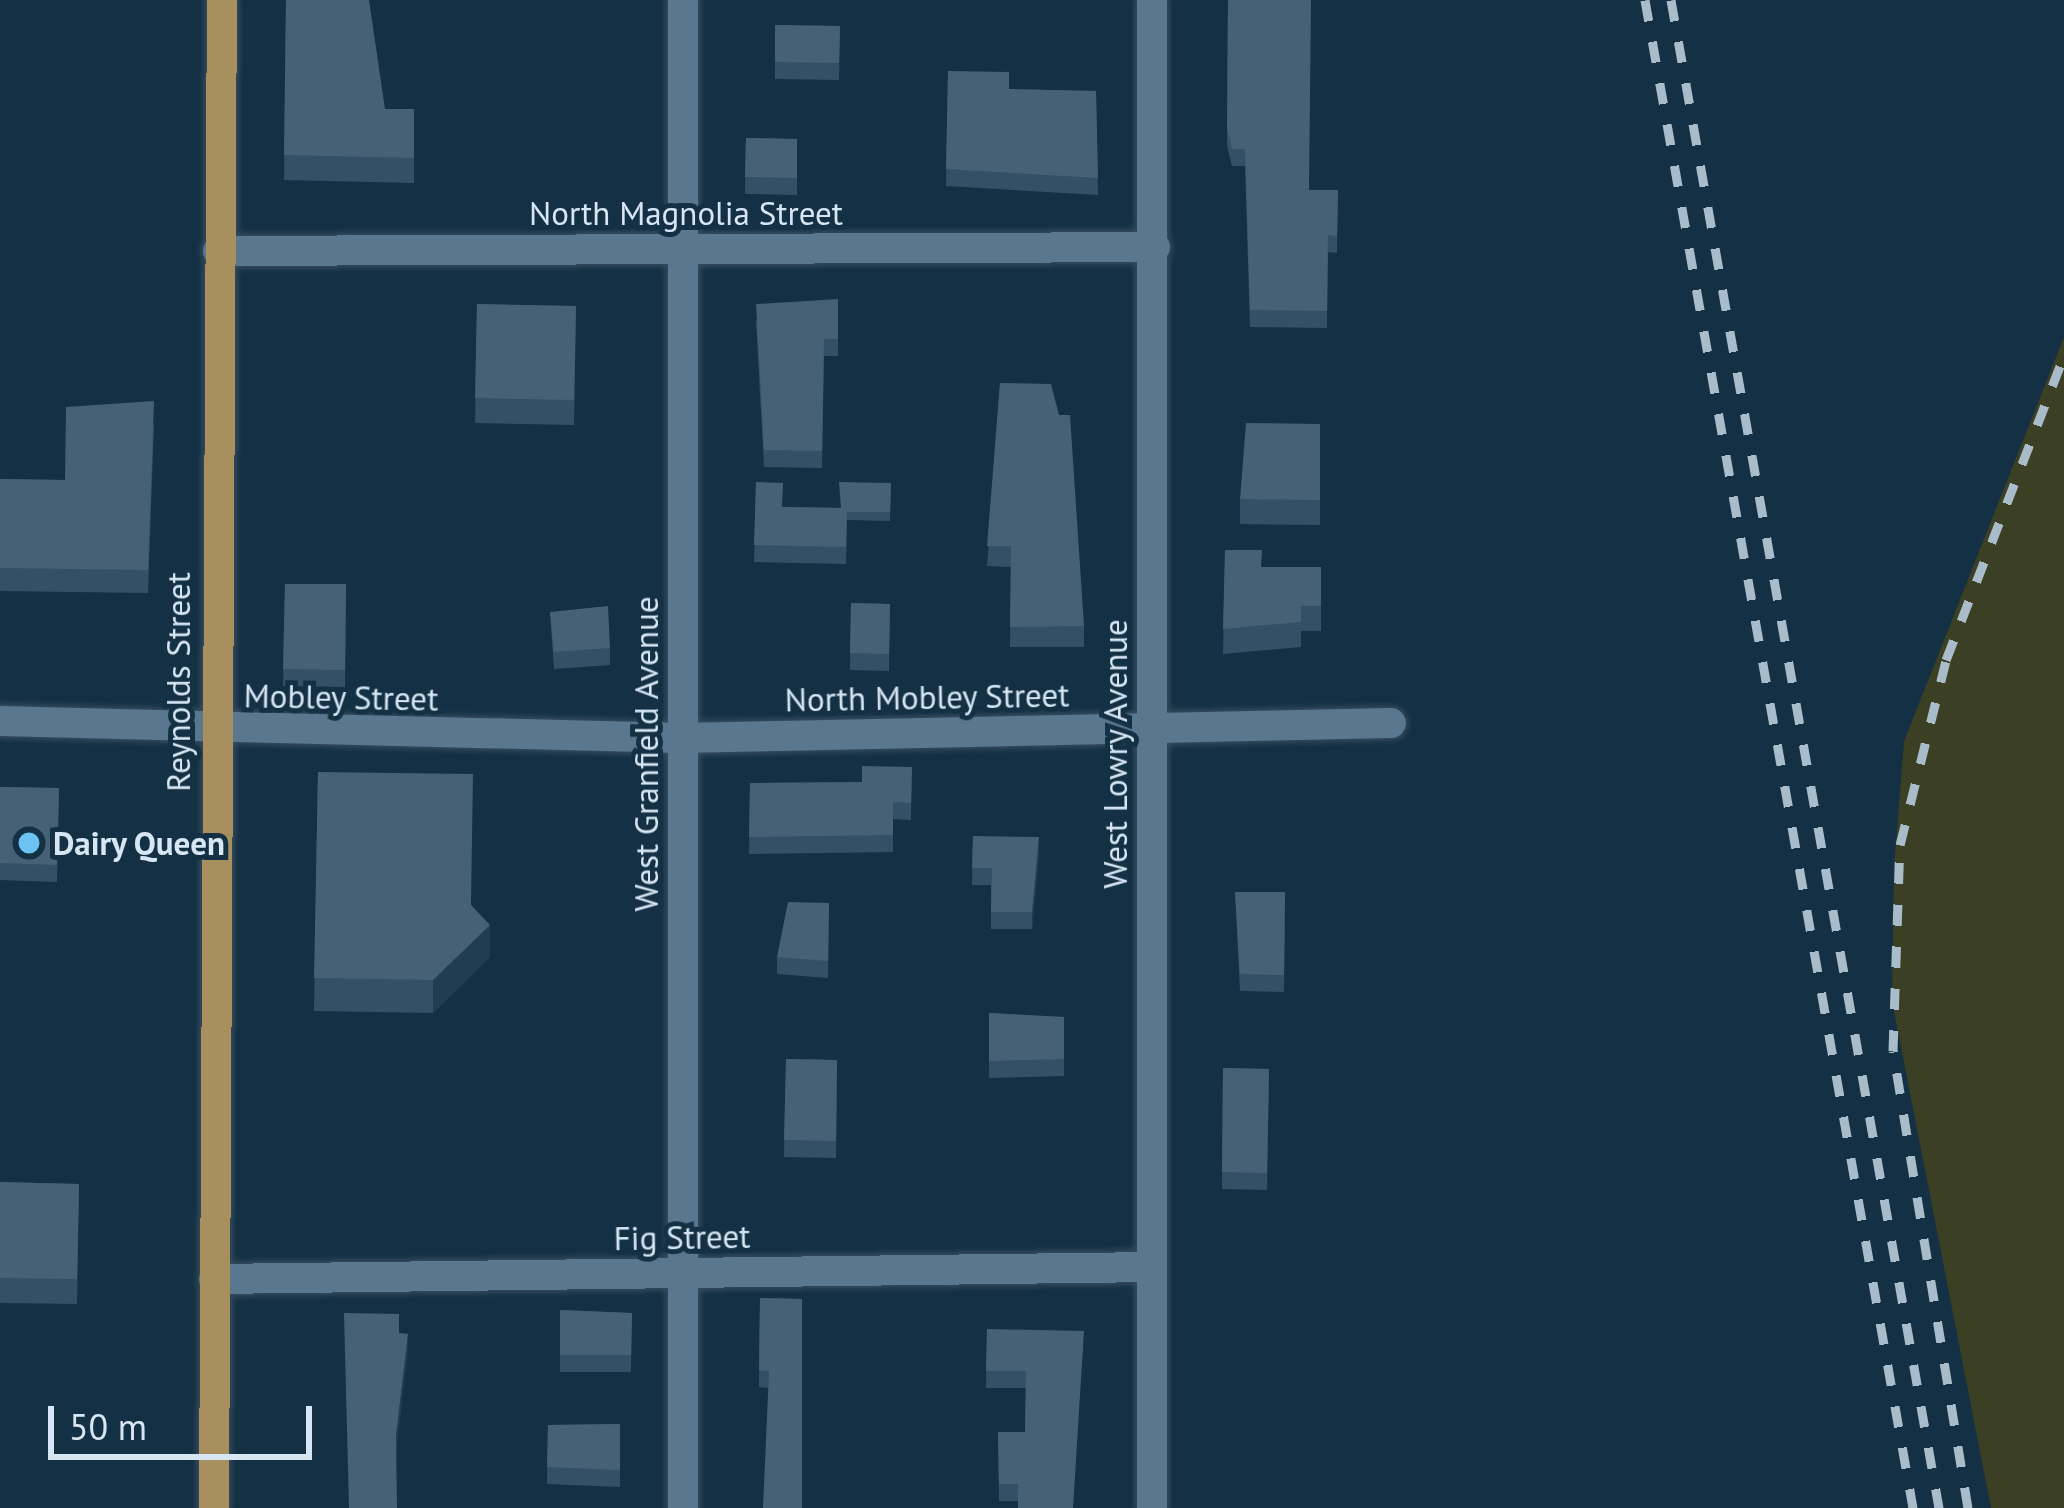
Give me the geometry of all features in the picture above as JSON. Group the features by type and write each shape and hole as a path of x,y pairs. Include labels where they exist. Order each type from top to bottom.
{"main road":[{"name":"Reynolds Street","path":"214,1508 214,731 222,0"}],"street":[{"name":"West Granfield Avenue","path":"683,0 683,1508"},
{"name":"West Lowry Avenue","path":"1152,0 1152,1508"},
{"name":"North Magnolia Street","path":"218,251 1155,247"},
{"name":"Mobley Street","path":"0,721 214,731 681,739"},
{"name":"North Mobley Street","path":"681,739 1391,723"},
{"name":"Fig Street","path":"214,1279 1151,1267"}],"green space":[{"path":"2064,337 2064,1508 1991,1508 1892,1001 1894,867 1904,741"}],"building":[{"path":"286,0 369,0 385,109 414,109 414,158 284,155"},
{"path":"1228,0 1311,0 1309,190 1338,190 1337,236 1328,235 1327,311 1250,310 1245,149 1232,149 1227,129"},
{"path":"775,25 840,26 839,63 775,62"},
{"path":"948,71 1009,72 1009,89 1096,91 1098,178 946,169"},
{"path":"746,138 797,139 797,178 745,177"},
{"path":"838,299 838,339 824,339 822,451 764,450 756,304"},
{"path":"477,304 576,306 574,400 475,398"},
{"path":"1000,383 1051,384 1059,415 1070,415 1084,626 1010,627 1011,546 987,546"},
{"path":"154,401 148,570 0,568 0,479 65,480 66,407"},
{"path":"1246,423 1320,424 1320,500 1240,499"},
{"path":"756,482 783,483 782,507 847,508 846,547 754,545"},
{"path":"839,482 891,483 890,512 847,512 841,508"},
{"path":"1225,550 1262,550 1261,567 1321,567 1321,606 1301,606 1301,622 1223,629"},
{"path":"285,584 346,584 345,670 283,669"},
{"path":"851,603 890,604 889,654 850,653"},
{"path":"608,606 610,648 554,652 550,612"},
{"path":"862,766 912,767 911,803 893,802 893,835 749,837 750,783 862,782"},
{"path":"318,772 473,774 471,905 490,925 433,980 314,978"},
{"name":"Dairy Queen","path":"0,787 59,788 57,865 0,863"},
{"path":"973,836 1039,837 1032,912 991,912 992,868 972,868"},
{"path":"1235,892 1285,892 1284,975 1240,974"},
{"path":"788,902 829,903 828,961 777,957"},
{"path":"989,1013 1064,1017 1064,1059 989,1061"},
{"path":"786,1059 837,1060 836,1141 784,1140"},
{"path":"1223,1068 1269,1069 1267,1173 1222,1172"},
{"path":"0,1182 79,1184 77,1279 0,1278"},
{"path":"760,1298 802,1299 802,1508 763,1508 769,1371 759,1370"},
{"path":"560,1310 632,1313 631,1355 560,1355"},
{"path":"344,1313 399,1314 399,1333 408,1334 396,1436 397,1508 349,1508"},
{"path":"987,1329 1084,1331 1073,1508 1018,1508 1018,1484 999,1484 998,1432 1025,1432 1026,1371 986,1371"},
{"path":"620,1424 620,1470 547,1467 548,1425"}],"railway":[{"path":"1645,0 1913,1508"},
{"path":"1671,0 1939,1508"},
{"path":"1968,1508 1893,1051 1900,845 1946,660 2064,355"}],"place":[{"name":"Dairy Queen","path":"29,843"}]}
